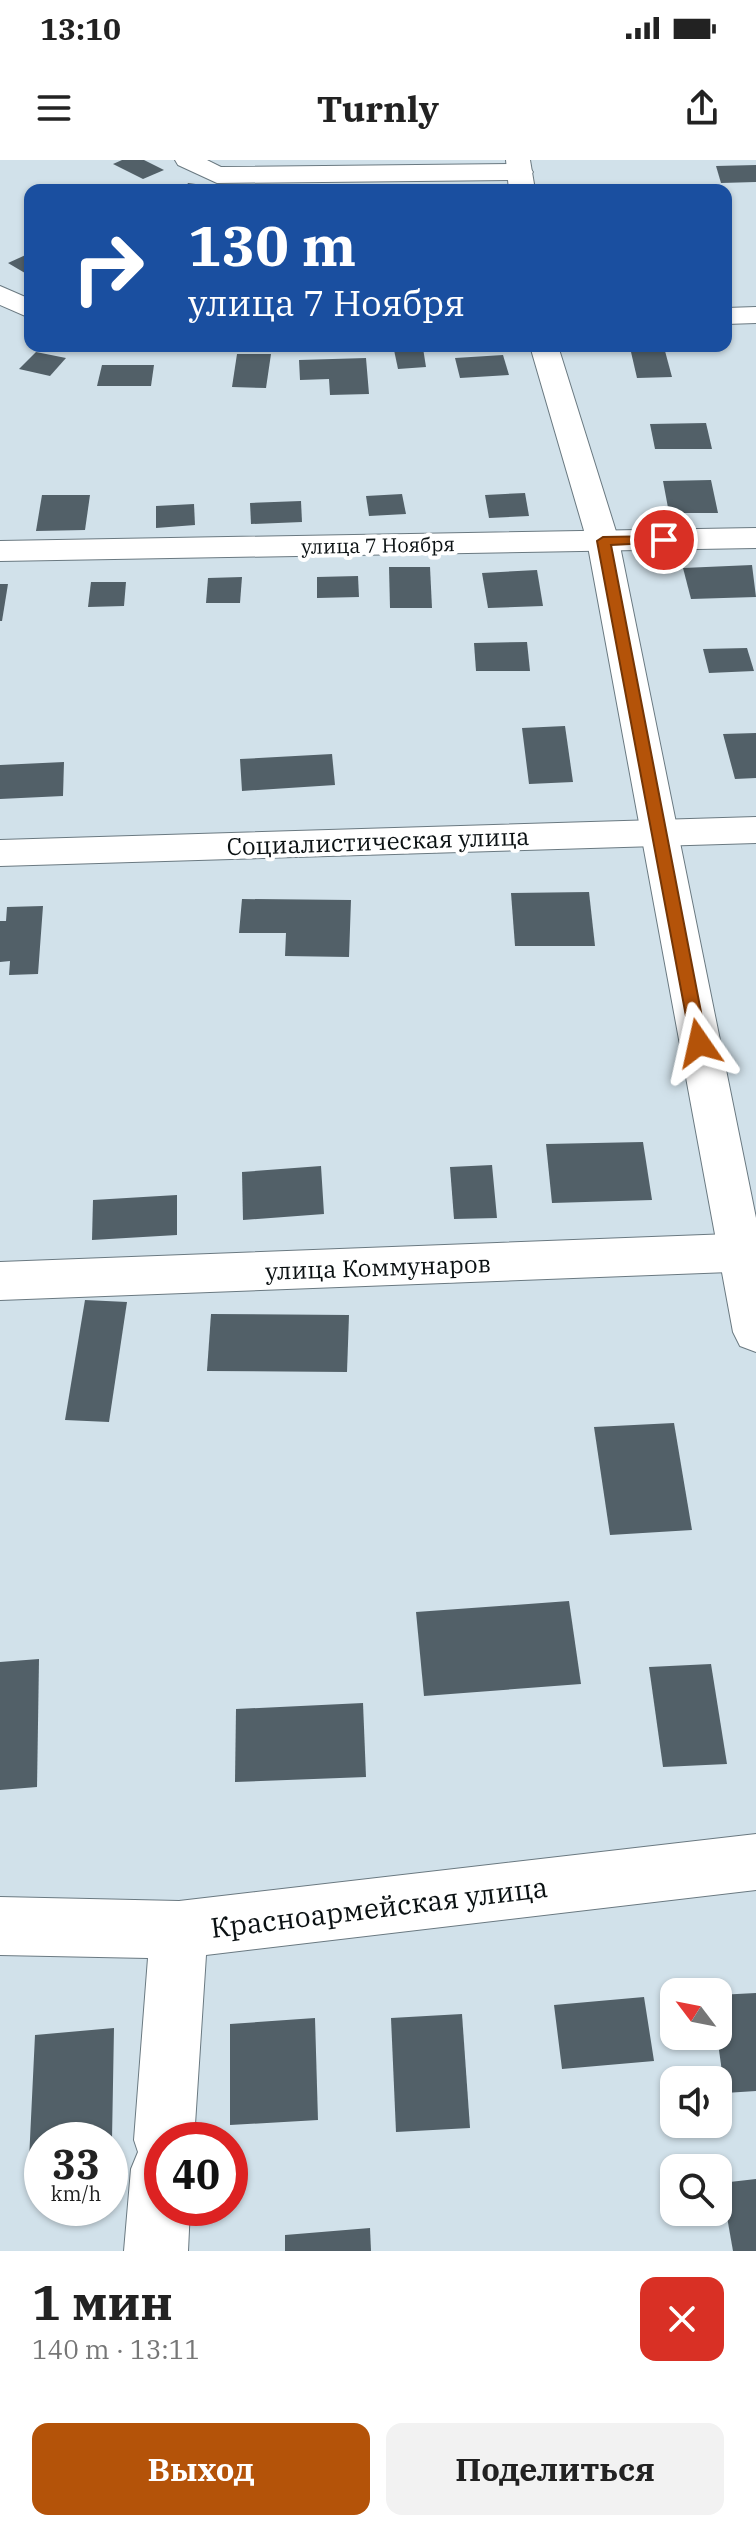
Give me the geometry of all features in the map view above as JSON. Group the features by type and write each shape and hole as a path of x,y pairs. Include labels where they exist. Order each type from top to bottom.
{"street":[{"path":"187,160 217,175 520,174"},
{"path":"0,294 24,307"},
{"path":"732,316 756,315"},
{"path":"546,352 603,541 659,833 748,1253 756,1332"},
{"name":"улица 7 Ноября","path":"0,551 756,538"},
{"name":"Социалистическая улица","path":"0,853 756,830"},
{"name":"улица Коммунаров","path":"0,1281 748,1253"},
{"name":"Красноармейская улица","path":"0,1926 179,1930 756,1862"},
{"path":"165,2122 179,1930"},
{"path":"156,2251 158,2226"}],"building":[{"path":"122,160 144,160 164,170 143,179 113,164"},
{"path":"756,165 756,182 721,183 716,166"},
{"path":"24,256 24,272 8,263"},
{"path":"36,352 66,358 50,376 19,369"},
{"path":"394,352 424,352 426,367 398,369"},
{"path":"631,352 665,352 672,377 637,378"},
{"path":"237,354 271,354 266,388 232,387"},
{"path":"503,355 509,375 460,378 455,358"},
{"path":"366,358 369,394 330,395 329,379 300,380 299,360"},
{"path":"102,365 154,365 151,386 97,386"},
{"path":"706,423 712,449 655,449 650,424"},
{"path":"711,480 718,513 669,513 663,481"},
{"path":"525,493 529,516 489,518 485,495"},
{"path":"402,494 406,514 369,516 366,496"},
{"path":"42,495 90,495 85,530 36,531"},
{"path":"301,501 302,522 251,524 250,503"},
{"path":"194,504 195,525 156,528 156,506"},
{"path":"752,565 756,597 691,599 683,568"},
{"path":"389,567 430,567 432,608 390,608"},
{"path":"537,570 543,606 488,608 482,573"},
{"path":"358,576 359,597 317,598 317,577"},
{"path":"242,577 240,603 206,603 208,578"},
{"path":"91,582 126,582 124,606 88,607"},
{"path":"0,584 8,584 2,621 0,621"},
{"path":"527,642 530,671 476,671 474,643"},
{"path":"747,648 754,671 709,673 703,649"},
{"path":"565,726 573,782 529,784 522,728"},
{"path":"756,733 756,778 735,779 723,734"},
{"path":"332,754 335,785 242,791 240,759"},
{"path":"64,762 63,796 0,799 0,765"},
{"path":"589,892 595,946 515,946 511,893"},
{"path":"242,899 351,900 349,957 285,956 286,933 239,933"},
{"path":"43,906 38,974 9,975 10,961 0,962 0,921 6,921 7,907"},
{"path":"643,1142 652,1200 552,1203 546,1144"},
{"path":"492,1165 497,1218 454,1219 450,1167"},
{"path":"321,1166 324,1214 243,1220 242,1172"},
{"path":"177,1195 177,1235 92,1240 93,1200"},
{"path":"85,1300 127,1302 109,1422 65,1420"},
{"path":"211,1314 349,1315 347,1372 207,1371"},
{"path":"674,1423 692,1530 610,1535 594,1427"},
{"path":"569,1601 581,1684 424,1696 416,1612"},
{"path":"39,1659 37,1787 0,1790 0,1662"},
{"path":"711,1664 727,1764 663,1767 649,1667"},
{"path":"363,1703 366,1777 235,1782 236,1709"},
{"path":"756,1993 756,2091 732,2093 732,2066 721,2066 719,2050 732,2050 732,1994"},
{"path":"644,1997 654,2061 562,2069 554,2005"},
{"path":"462,2014 470,2128 396,2132 391,2018"},
{"path":"315,2018 318,2120 230,2122 230,2024"},
{"path":"114,2028 112,2122 31,2122 35,2035"},
{"path":"756,2179 756,2251 733,2251 729,2226 732,2226 732,2182"},
{"path":"370,2228 371,2251 285,2251 285,2235"}],"route":[{"path":"664,540 603,541 699,1043"}]}
